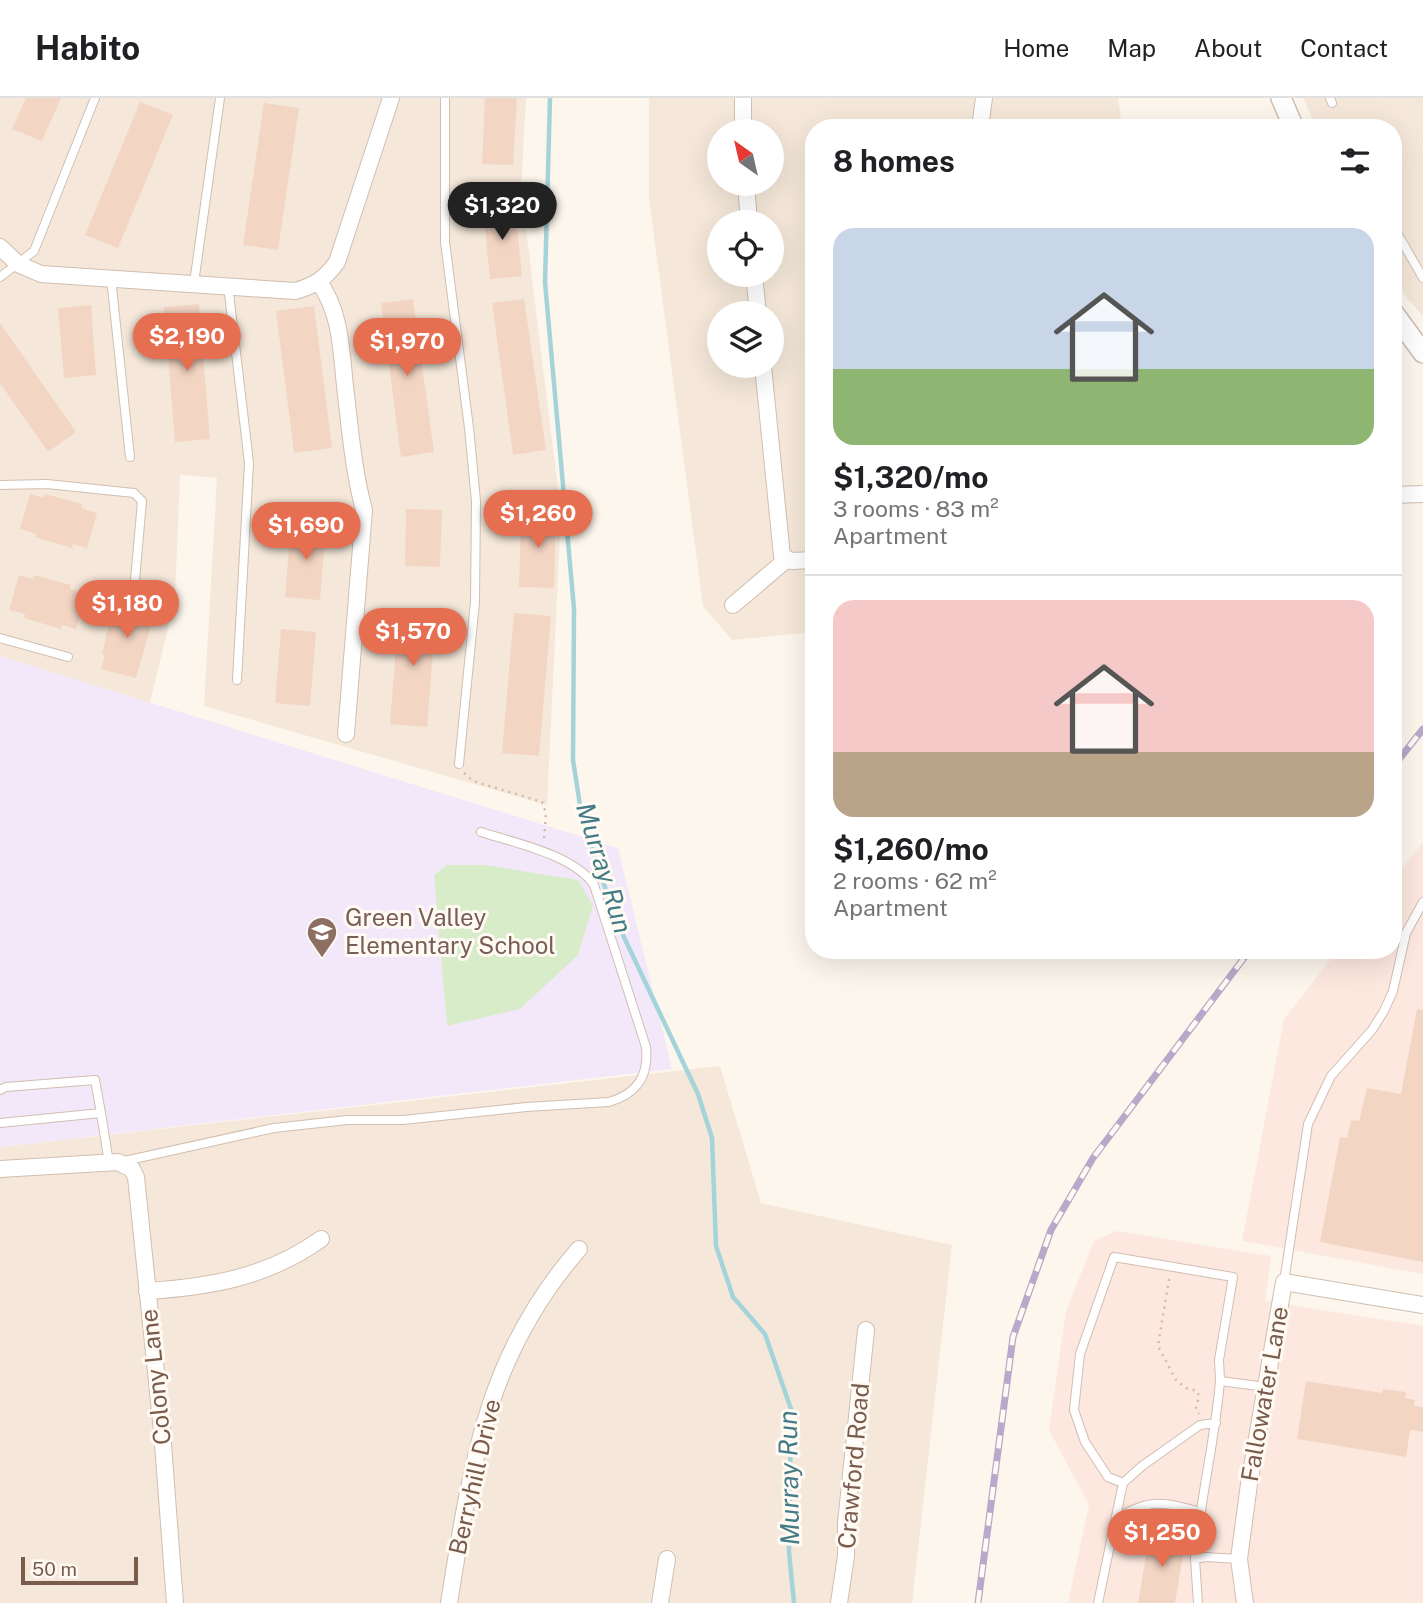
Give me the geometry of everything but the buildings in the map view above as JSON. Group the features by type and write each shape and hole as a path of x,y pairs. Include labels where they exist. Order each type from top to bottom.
{"street":[{"path":"0,247 18,264 41,274 295,291 319,282 337,262 391,98"},
{"path":"743,98 743,119"},
{"path":"981,119 984,98"},
{"path":"1281,98 1290,119"},
{"path":"319,282 329,296 338,322 355,479 364,510 346,734"},
{"path":"1402,324 1423,353"},
{"path":"764,378 782,556 786,560"},
{"path":"1402,495 1423,494"},
{"path":"733,605 786,560 805,560"},
{"path":"0,1169 113,1162"},
{"name":"Colony Lane","path":"113,1162 132,1169 136,1177 162,1431 175,1603"},
{"path":"147,1291 181,1289 252,1276 278,1266 321,1239"},
{"name":"Berryhill Drive","path":"449,1603 478,1442 490,1403 521,1329 536,1304 579,1249"},
{"name":"Fallowater Lane","path":"1245,1603 1239,1559 1284,1282 1423,1305"},
{"name":"Crawford Road","path":"839,1603 846,1556 846,1523 866,1330"},
{"path":"660,1603 667,1559"}],"lane":[{"path":"0,277 34,251 95,98"},
{"path":"194,283 220,98"},
{"path":"445,98 445,242 476,501 475,602 459,764"},
{"path":"1402,242 1423,278"},
{"path":"111,278 130,457"},
{"path":"228,285 249,463 237,680"},
{"path":"0,485 47,484 134,493 142,501 135,580"},
{"path":"0,638 68,657"},
{"path":"0,1090 6,1087 95,1080 113,1162 274,1128 347,1120 403,1120 621,1099 634,1090 645,1073 646,1047 594,885 580,868 481,832"},
{"path":"1402,950 1406,933 1423,902"},
{"path":"1284,1282 1308,1124 1331,1076 1372,1030 1384,1011 1400,959"},
{"path":"0,1123 101,1113"},
{"path":"1124,1483 1108,1477 1085,1442 1074,1410 1080,1354 1114,1257 1233,1277 1221,1341 1216,1423 1200,1512 1195,1559 1198,1603"},
{"path":"1220,1381 1266,1387"},
{"path":"1098,1603 1124,1483 1142,1466 1200,1425 1216,1423"},
{"path":"1117,1518 1139,1505 1157,1503 1200,1512"},
{"path":"1195,1559 1239,1559"}],"path":[{"path":"459,764 473,781 542,802 546,821 539,851"}],"shaded area":[{"path":"0,98 526,98 521,189 561,513 547,805 204,706 217,478 180,475 175,599 150,703 0,656"},
{"path":"649,98 1118,98 1121,119 805,119 805,633 732,640 703,606 649,198"},
{"path":"1303,98 1423,98 1423,316 1402,289 1402,119 1313,119"},
{"name":"Green Valley Elementary School","path":"0,656 618,848 672,1069 0,1147"},
{"path":"1423,842 1423,1274 1242,1241 1284,1019 1331,959 1402,959 1402,869"},
{"path":"720,1066 761,1203 952,1245 912,1603 0,1603 0,1147"},
{"path":"1116,1231 1271,1256 1265,1301 1423,1326 1423,1603 1068,1603 1089,1505 1049,1430 1066,1311 1094,1241"}],"green space":[{"path":"447,865 485,865 578,880 593,905 578,955 520,1009 447,1026 434,875"}],"waterway":[{"name":"Murray Run","path":"550,98 545,282 574,609 573,760 580,805 597,866 623,935 698,1094 712,1138 716,1246 733,1297 765,1334 791,1409 789,1552 794,1603"}],"railway":[{"path":"1402,756 1423,729"},
{"path":"978,1603 1013,1337 1051,1230 1093,1158 1243,959"}],"place":[{"name":"Green Valley Elementary School","path":"322,959"}]}
